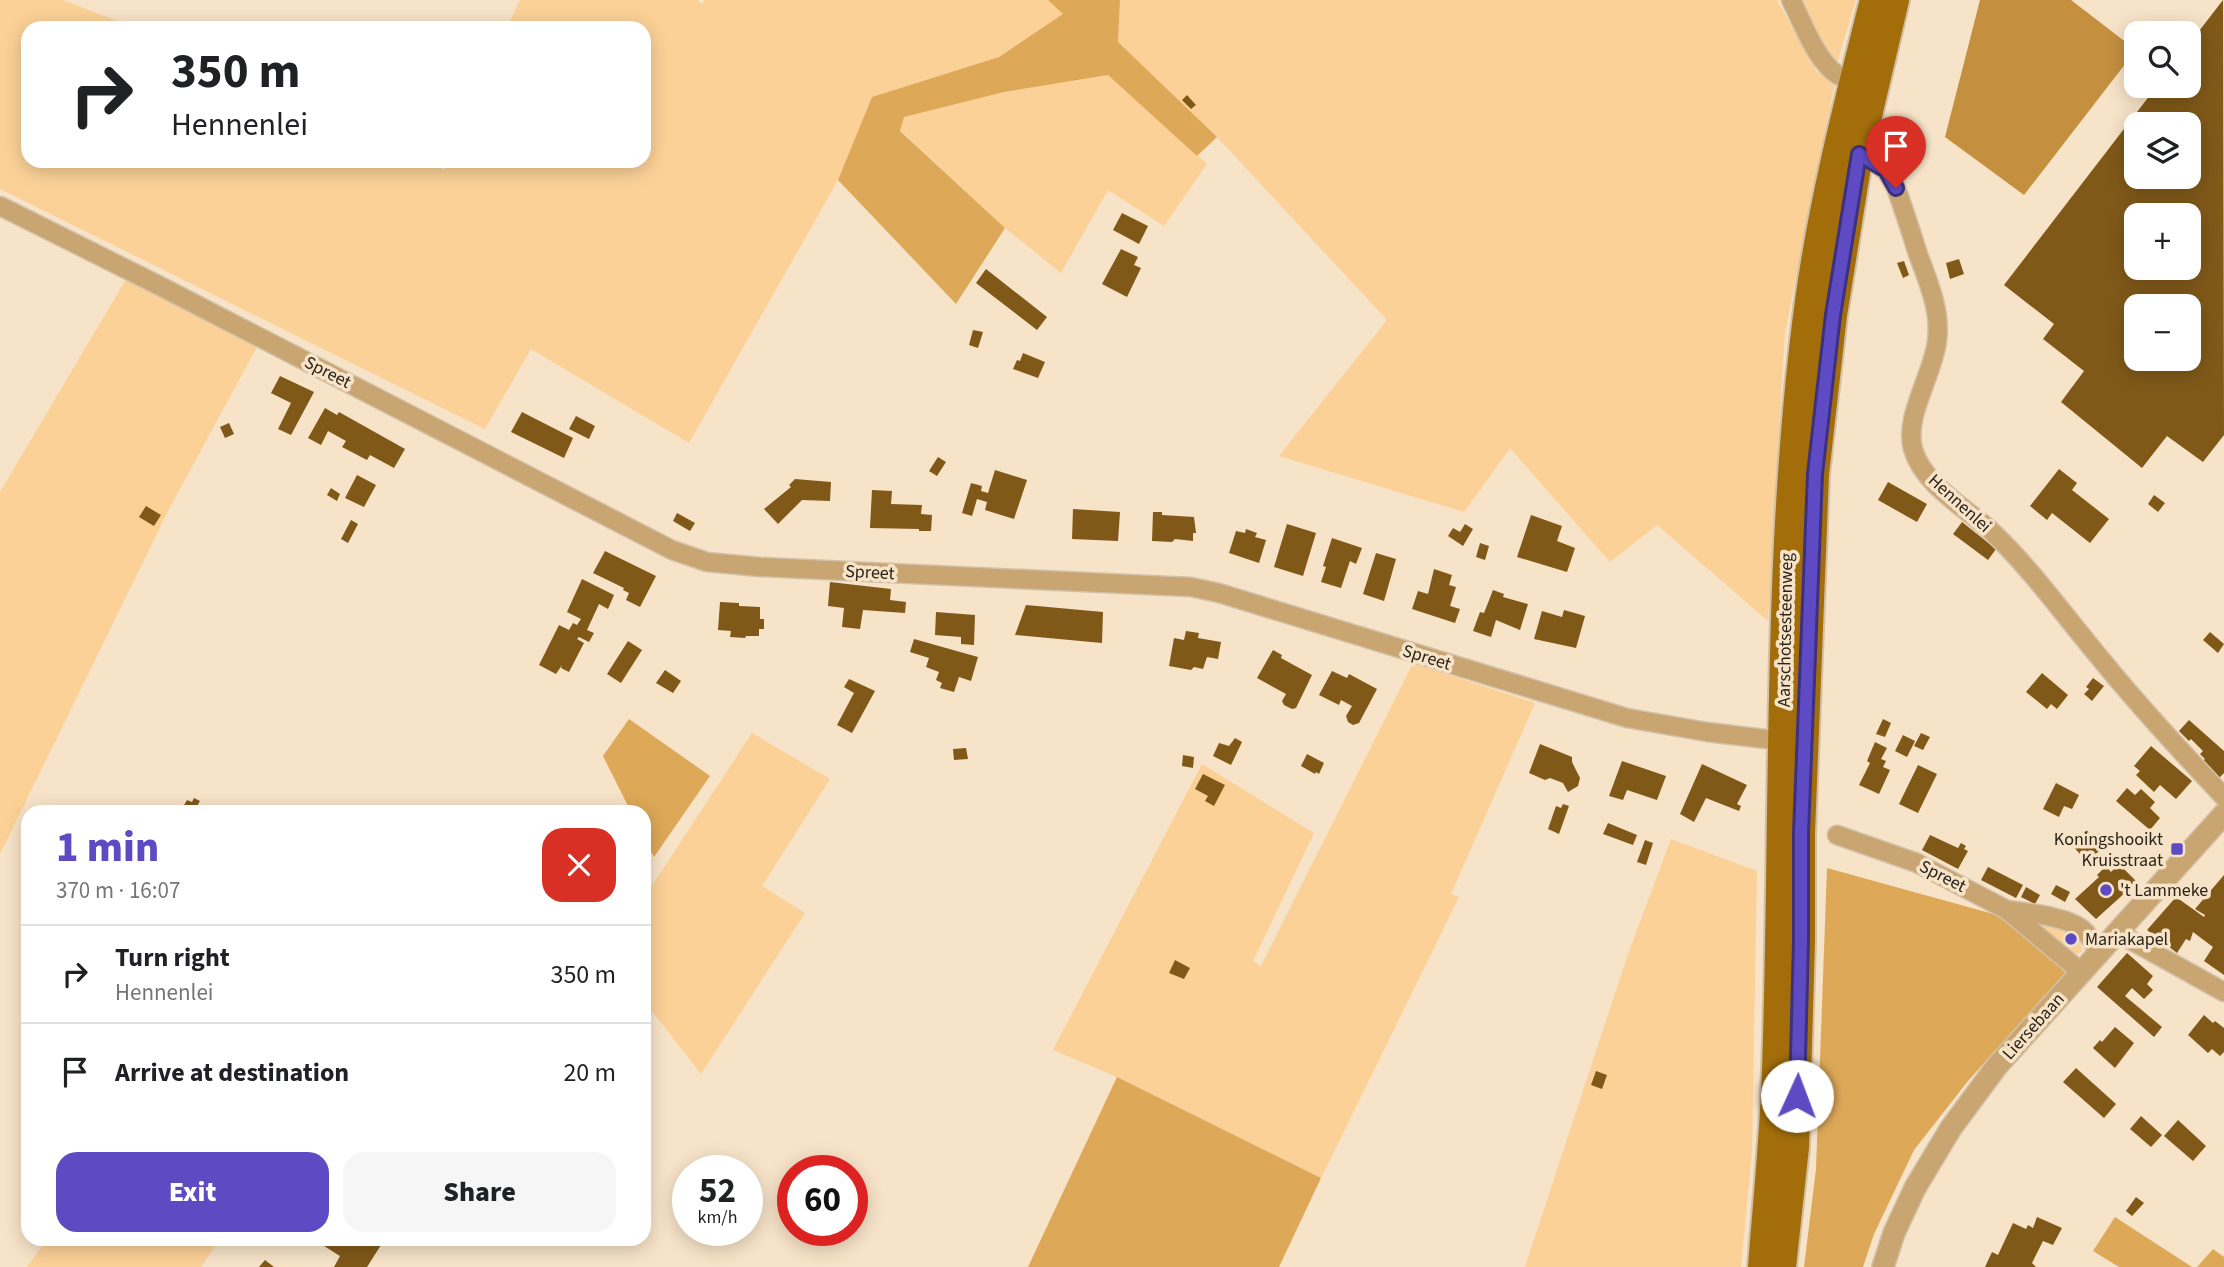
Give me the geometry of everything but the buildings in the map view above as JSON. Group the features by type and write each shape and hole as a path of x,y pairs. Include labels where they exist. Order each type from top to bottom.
{"main road":[{"name":"Aarschotsesteenweg","path":"1782,1267 1795,1147 1801,941 1801,833 1793,742 1786,555 1808,313 1830,180 1874,0"},
{"name":"Aarschotsesteenweg","path":"1762,1267 1776,1072 1793,742 1815,474 1833,315 1859,154 1895,0"}],"street":[{"path":"1791,0 1829,68 1839,76 1854,81"},
{"name":"Hennenlei","path":"1859,154 1886,170 1896,188 1937,312 1937,342 1912,432 1913,450 1918,461 1934,482 2000,539 2024,564 2134,700 2224,797"},
{"name":"Spreet","path":"0,206 672,550 707,562 781,568 1191,587 1219,593 1627,718 1707,732 1793,742"},
{"name":"Liersebaan","path":"1883,1267 1894,1233 1915,1188 1951,1128 1997,1066 2224,814"},
{"name":"Spreet","path":"1837,835 1917,863 2007,910 2081,972"},
{"name":"Spreet","path":"2007,910 2044,915 2080,927 2093,940 2098,951"},
{"path":"2118,933 2224,992"}],"shaded area":[{"path":"0,0 63,0 117,21 21,21 21,168 651,168 651,21 510,21 520,0 697,0 702,4 705,0 1048,0 1063,14 999,57 872,97 838,180 689,443 531,349 485,429 0,189"},
{"path":"1048,0 1120,0 1118,42 1217,137 1197,156 1108,75 1004,92 904,117 900,131 1005,228 956,304 838,180 872,97 999,57 1063,14"},
{"path":"1120,0 1777,0 1817,72 1835,82 1785,333 1768,621 1657,525 1610,562 1510,448 1464,512 1279,456 1387,320 1217,137 1118,42"},
{"path":"1799,0 1856,0 1837,63 1819,41"},
{"path":"1980,0 2071,0 2124,41 2124,66 2024,195 1945,137"},
{"path":"1108,75 1207,164 1164,226 1108,190 1061,273 1005,228 900,130 903,117 1004,92"},
{"path":"128,276 258,345 168,511 24,805 21,805 21,811 0,854 0,492"},
{"path":"1413,663 1535,703 1451,894 1459,897 1321,1178 1117,1077 1053,1050 1202,764 1314,833 1253,961 1261,966"},
{"path":"629,719 710,776 654,857 651,851 651,805 628,805 603,756"},
{"path":"752,733 830,779 762,886 805,913 701,1074 651,1010 651,887"},
{"path":"1671,839 1757,871 1752,1152 1741,1267 1525,1267 1627,957"},
{"path":"1827,868 1997,915 2067,971 1968,1081 1914,1150 1874,1234 1863,1267 1804,1267 1816,1169"},
{"path":"2044,924 2069,930 2077,937 2083,951 2067,954 2048,937"},
{"path":"1117,1077 1321,1178 1279,1267 1028,1267"},
{"path":"2115,1217 2192,1267 2119,1267 2093,1251"},
{"path":"42,1246 215,1246 201,1267 27,1267"},
{"path":"2213,1249 2224,1257 2224,1267 2197,1267"}],"place":[{"name":"Koningshooikt Kruisstraat","path":"2177,849"},
{"name":"'t Lammeke","path":"2106,890"},
{"name":"Mariakapel","path":"2071,939"}],"route":[{"path":"1797,1096 1801,833 1815,474 1833,315 1859,154 1886,170 1896,188"}]}
